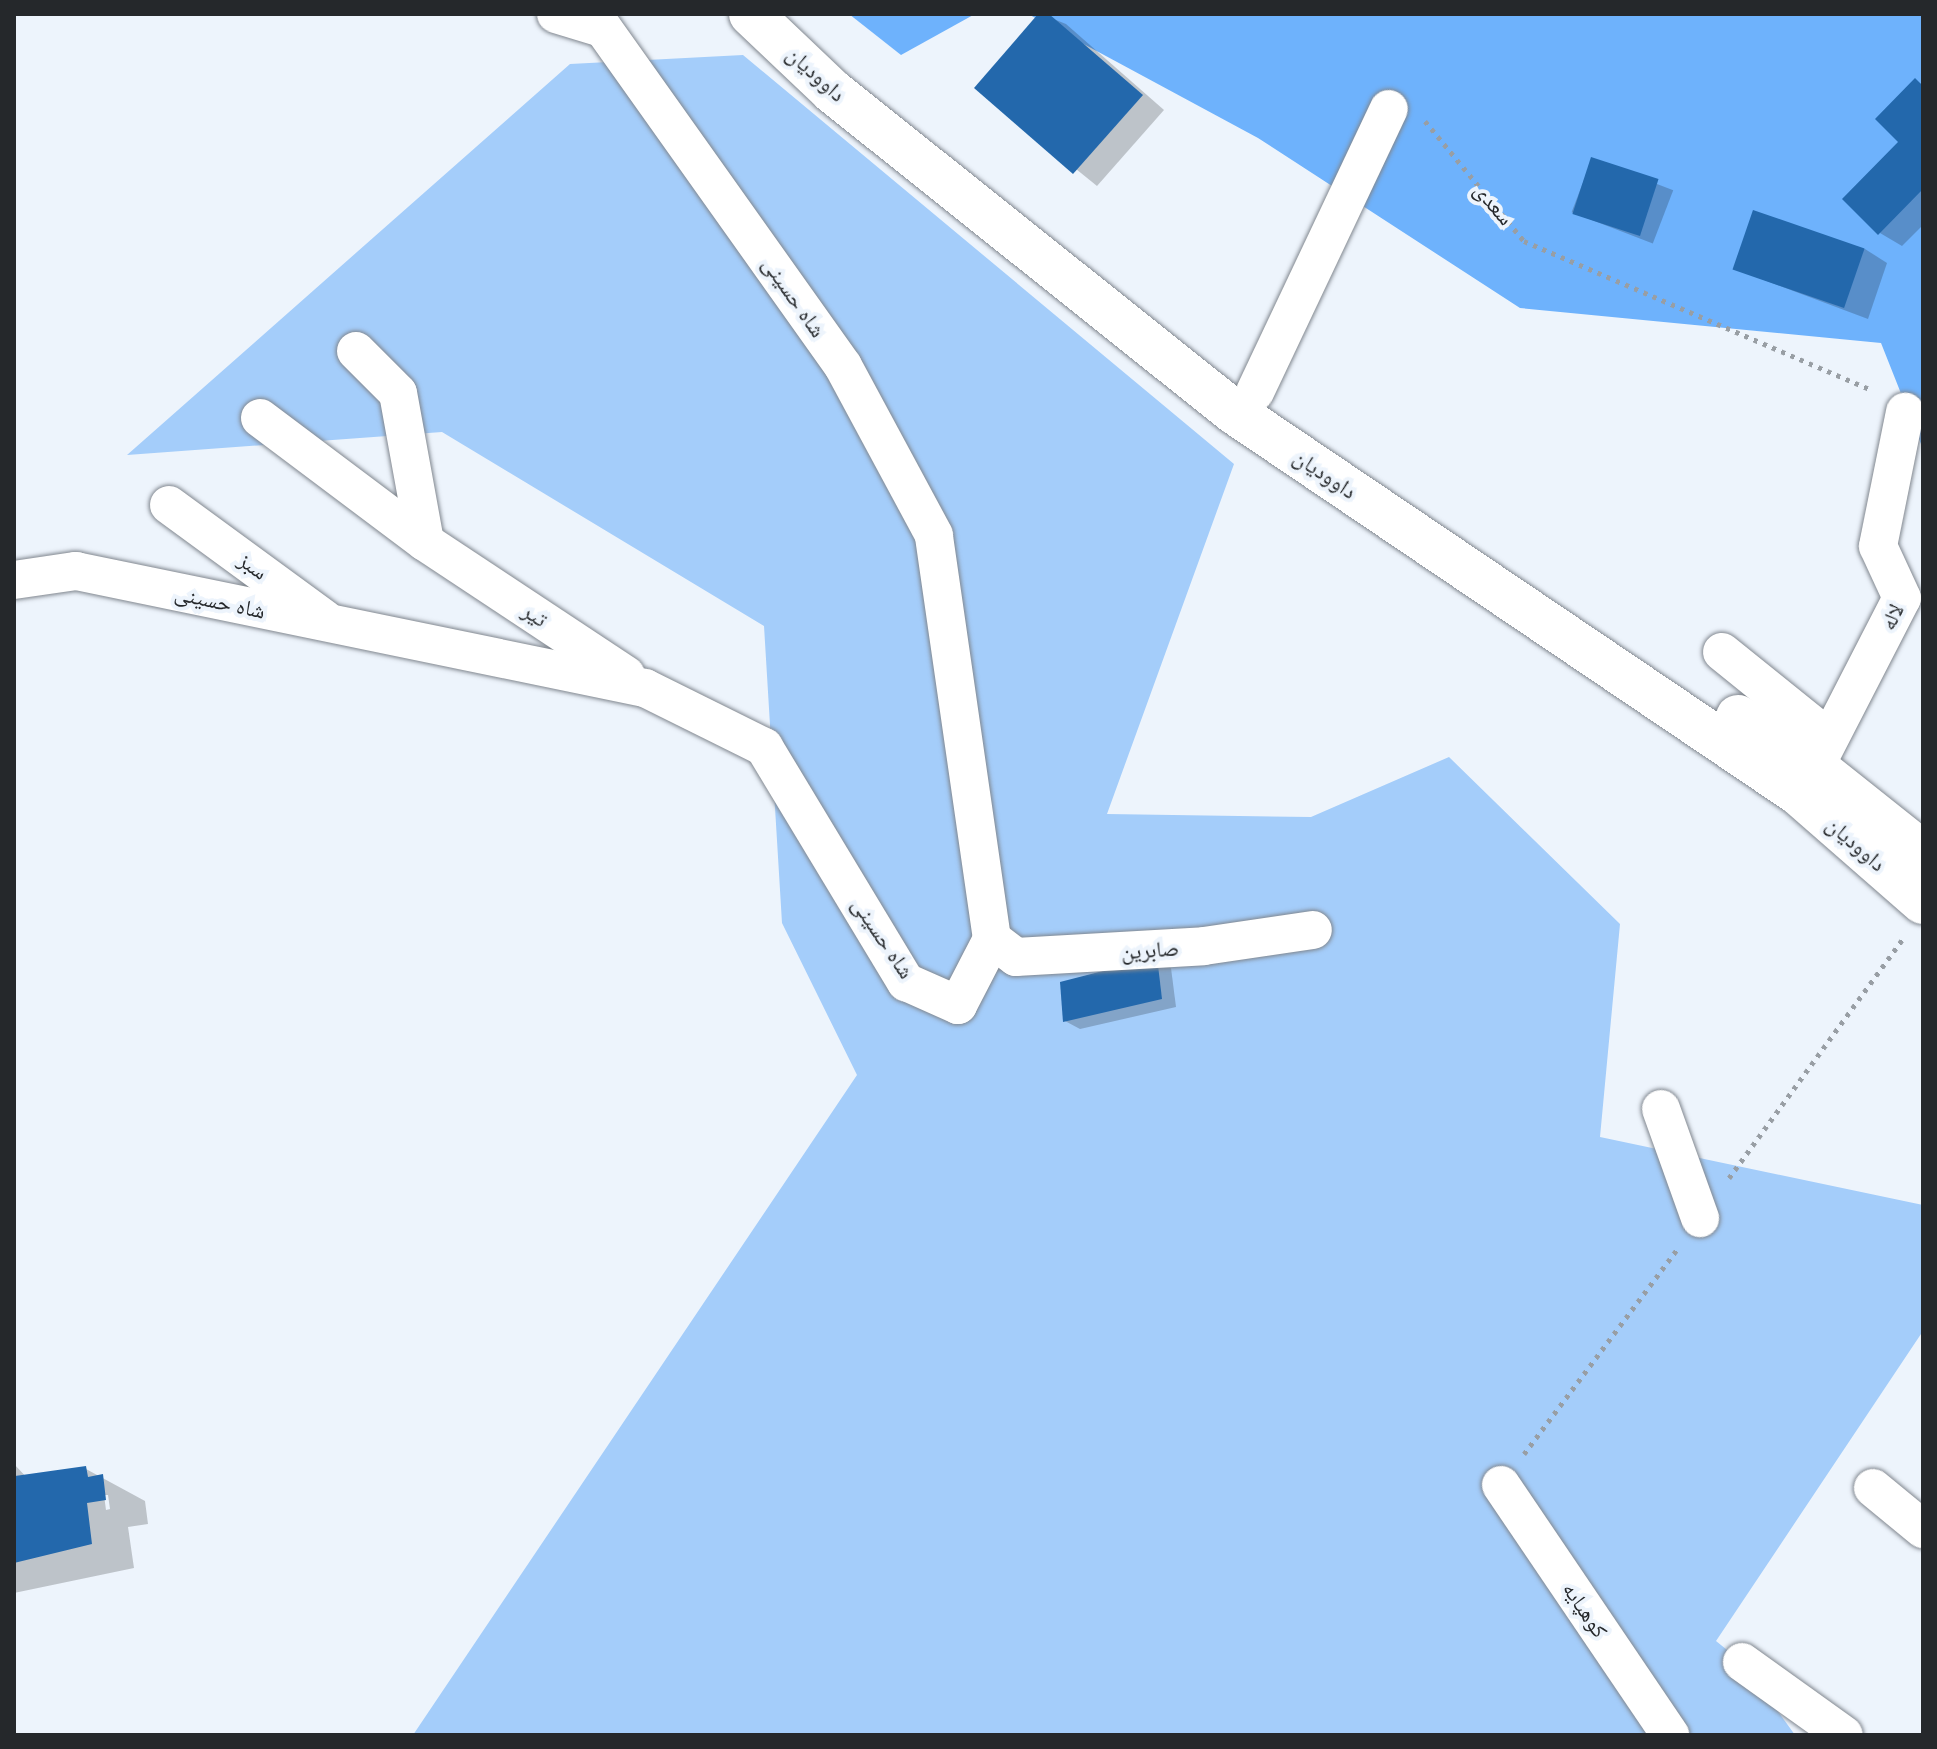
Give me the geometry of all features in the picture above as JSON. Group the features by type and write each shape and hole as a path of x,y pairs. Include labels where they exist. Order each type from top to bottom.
{"street":[{"name":"شاه حسینی","path":"14,580 76,571 645,688 764,747 906,982 958,1005 992,939 934,535 843,366 598,21 556,14"},
{"name":"داوودیان","path":"751,14 832,91 1234,412 1816,768 1922,898"},
{"name":"داوودیان","path":"787,14 847,71 1255,392 1476,549 1816,768 1923,853"},
{"path":"1255,392 1389,109"},
{"path":"356,351 398,393 425,542"},
{"name":"لاله","path":"1816,768 1902,598 1878,546 1905,412"},
{"name":"تیر","path":"260,418 425,542 645,688"},
{"name":"سبز","path":"169,505 337,627"},
{"path":"1722,652 1816,768"},
{"name":"صابرین","path":"992,939 1016,957 1204,946 1313,930"},
{"path":"1661,1109 1700,1218"},
{"name":"کوهپایه","path":"1501,1485 1670,1735"},
{"path":"1873,1488 1923,1529"},
{"path":"1742,1662 1844,1735"}],"path":[{"name":"سعدی","path":"1389,109 1412,106 1524,241 1887,397 1905,412"}],"shaded area":[{"path":"849,14 975,14 901,55"},
{"path":"1028,14 1923,14 1923,449 1881,343 1520,308 1258,138"},
{"path":"743,55 1234,464 1107,814 1311,817 1449,757 1620,924 1600,1137 1923,1205 1923,1331 1716,1641 1742,1662 1795,1735 413,1735 857,1075 782,923 764,626 442,432 127,455 570,64"}],"building":[{"path":"1038,14 1049,14 1143,95 1073,174 974,88"},
{"path":"1915,78 1923,86 1923,189 1878,235 1842,199 1898,142 1875,119"},
{"path":"1591,157 1659,179 1640,236 1572,214"},
{"path":"1753,210 1865,248 1844,308 1732,270"},
{"path":"1157,957 1162,999 1063,1022 1060,982"},
{"path":"86,1466 88,1477 103,1474 106,1500 87,1503 92,1544 14,1563 15,1476"}]}
